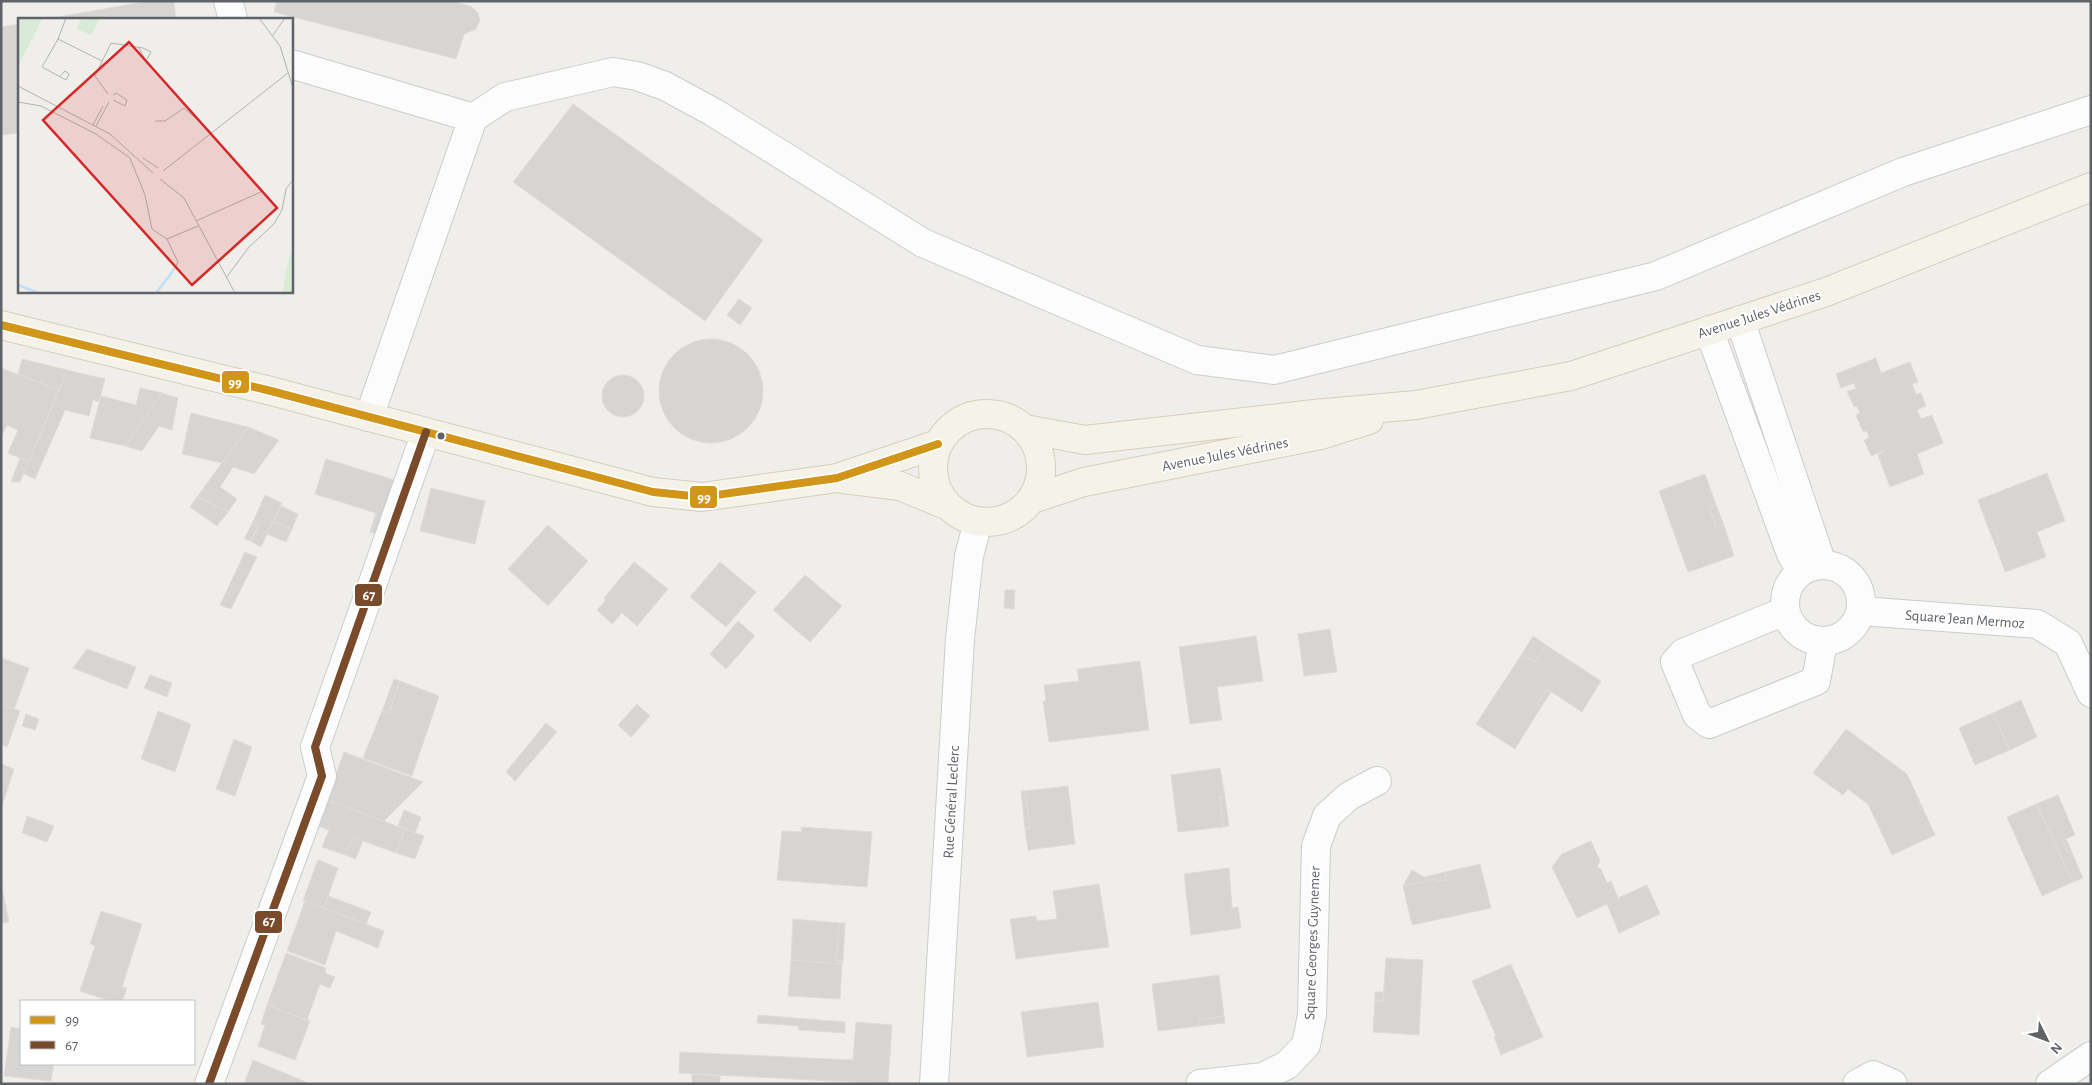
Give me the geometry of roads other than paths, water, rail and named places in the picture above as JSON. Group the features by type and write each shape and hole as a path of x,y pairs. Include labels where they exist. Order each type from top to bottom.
{"main road":[{"name":"Avenue Jules Védrines","path":"1025,429 1085,440 1314,414 1416,405 1571,376 1826,292 2091,186"},
{"path":"1,325 369,416 653,492 702,497 837,478 938,444"},
{"name":"Avenue Jules Védrines","path":"1032,498 1084,482 1321,435 1416,405"},
{"path":"837,478 900,486 946,505 960,516 978,522 993,522 1008,518 1022,510 1032,498 1040,481 1041,463 1036,444 1025,429 1003,416 978,414 955,425 938,444 933,459 933,476 937,491 946,505"}],"street":[{"path":"228,1 233,18"},
{"path":"292,64 472,118"},
{"path":"369,416 472,118 505,98 612,72 637,76 665,86 714,112 923,243 1196,360 1274,370 1656,276 1903,172 2091,110"},
{"path":"1740,320 1812,568"},
{"path":"1709,330 1784,535 1812,568"},
{"path":"209,1084 322,776 315,747 426,432"},
{"name":"Rue Général Leclerc","path":"934,1084 960,638 969,556 978,522"},
{"path":"1812,568 1843,570 1852,578 1858,588 1861,611 1856,624 1836,640 1823,642 1810,640 1798,633 1790,623 1785,611 1784,598 1789,585 1812,568"},
{"path":"1785,611 1683,653 1675,662 1697,715 1709,724 1816,680 1823,642"},
{"name":"Square Jean Mermoz","path":"1861,611 2037,624 2068,643 2091,693"},
{"name":"Square Georges Guynemer","path":"1200,1084 1263,1076 1287,1065 1306,1045 1312,1016 1316,846 1327,816 1349,796 1377,781"},
{"path":"2050,1084 2091,1056"},
{"path":"1857,1084 1873,1074 1893,1084"}]}
